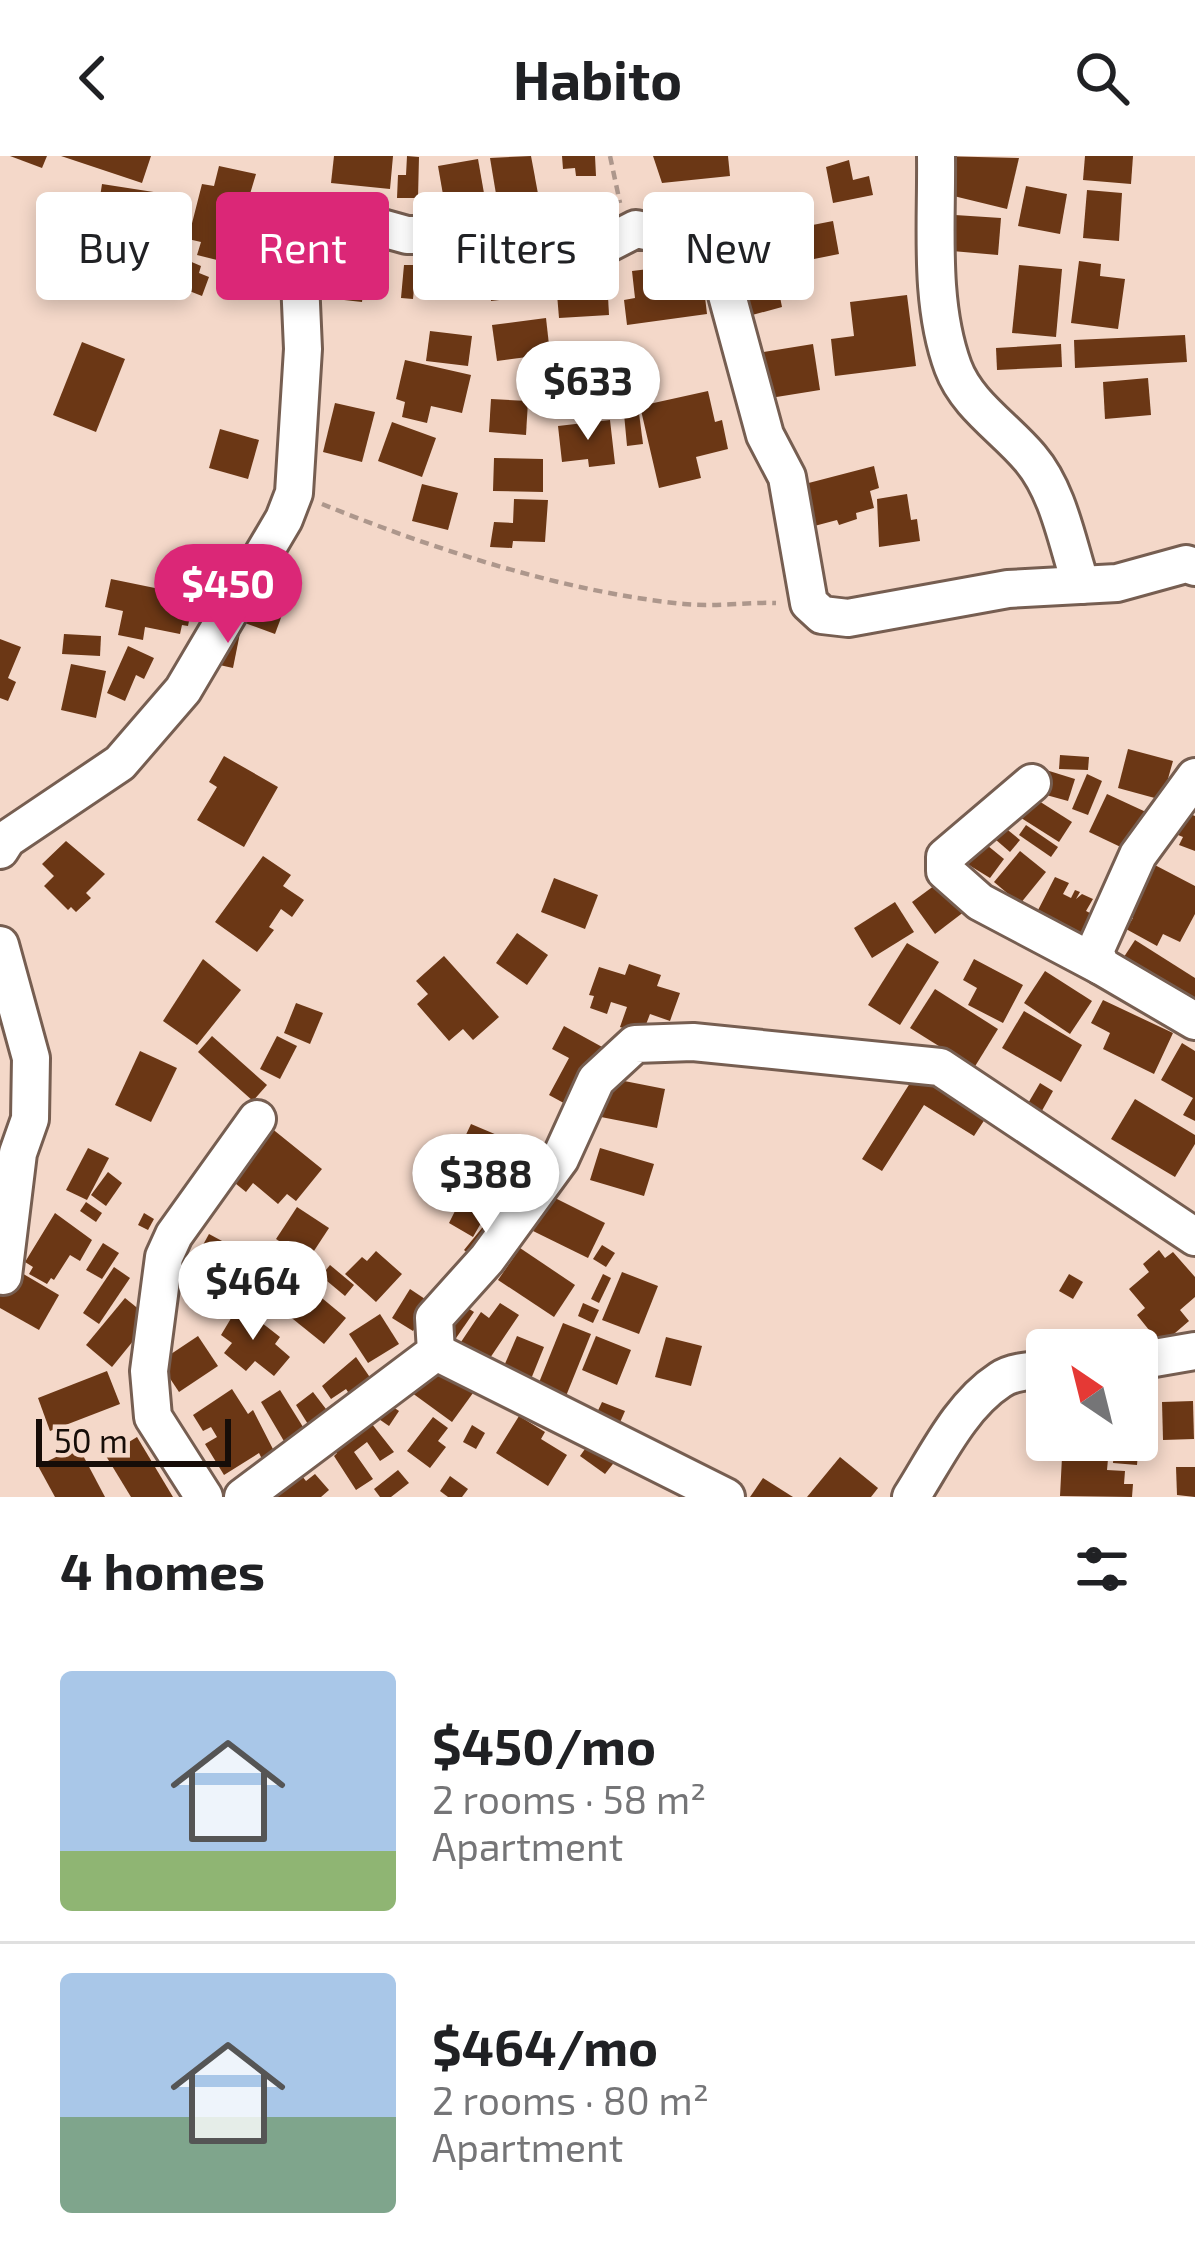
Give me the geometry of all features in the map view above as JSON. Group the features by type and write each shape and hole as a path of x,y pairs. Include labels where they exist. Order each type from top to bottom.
{"street":[{"path":"937,156 939,295 954,370 970,397 1049,485 1081,585"},
{"path":"0,850 7,839 120,763 184,691 284,519 294,493 303,349 298,240 304,226 323,218 407,236 530,235 566,256 598,248 629,230 693,241 719,255 758,413 787,477 809,603 822,615 848,618 1008,589 1117,583 1186,564 1195,567"},
{"path":"1101,966 1095,951 1120,889 1195,777"},
{"path":"1031,783 946,857 945,871 980,902 1195,1021"},
{"path":"0,945 31,1058 30,1119 18,1153 3,1276"},
{"path":"436,1352 434,1318 488,1259 560,1159 596,1080 634,1044 693,1042 940,1067 1195,1237"},
{"path":"204,1497 154,1417 149,1371 164,1257 174,1235 257,1119"},
{"path":"1158,1357 1195,1351"},
{"path":"242,1497 436,1352"},
{"path":"436,1352 726,1497"},
{"path":"911,1497 958,1424 987,1392 1001,1379 1026,1372"}],"path":[{"path":"610,156 629,230"},
{"path":"294,493 382,527 563,582 690,604 809,603"}],"building":[{"path":"10,156 47,156 42,168"},
{"path":"61,156 151,156 142,183"},
{"path":"334,156 393,156 390,189 331,183"},
{"path":"407,156 419,157 418,192 413,192 413,198 397,198 398,175 406,175"},
{"path":"531,156 538,192 496,192 490,158"},
{"path":"562,156 595,156 596,176 576,176 575,168 563,169"},
{"path":"653,156 728,156 730,176 662,183"},
{"path":"938,156 1019,158 1007,209 929,190"},
{"path":"1085,156 1133,156 1131,184 1083,180"},
{"path":"478,159 484,192 443,192 438,166"},
{"path":"849,160 853,180 869,176 873,195 833,203 826,167"},
{"path":"219,166 256,174 251,192 216,192 216,260 197,255 201,242 192,240 202,184 214,186"},
{"path":"102,184 154,192 101,192"},
{"path":"1026,186 1067,194 1060,234 1018,226"},
{"path":"1087,190 1122,193 1119,241 1083,238"},
{"path":"955,215 1001,218 998,255 952,251"},
{"path":"833,221 839,254 814,259 814,225"},
{"path":"1079,261 1101,264 1100,276 1125,279 1118,329 1071,323"},
{"path":"192,262 209,277 202,296 192,292"},
{"path":"404,265 413,265 413,299 401,298"},
{"path":"1019,265 1062,269 1056,337 1012,333"},
{"path":"643,270 643,300 705,300 707,314 627,325 624,300 635,298 632,271"},
{"path":"907,295 916,366 835,376 831,339 854,336 850,302"},
{"path":"558,300 608,300 609,315 559,318"},
{"path":"740,300 781,300 782,307 745,317"},
{"path":"546,318 550,354 497,361 492,325"},
{"path":"430,331 472,336 468,366 426,361"},
{"path":"1185,335 1187,362 1075,368 1074,340"},
{"path":"82,342 125,359 96,432 53,415"},
{"path":"813,344 820,390 764,399 757,353"},
{"path":"1061,344 1062,367 997,370 996,348"},
{"path":"607,352 608,411 566,416 560,356"},
{"path":"405,360 471,375 462,413 431,406 427,423 402,417 405,402 396,399"},
{"path":"1148,378 1151,415 1105,419 1103,382"},
{"path":"708,391 715,422 722,420 728,449 696,457 701,478 659,488 640,406"},
{"path":"491,399 528,401 526,435 489,432"},
{"path":"335,403 375,412 362,462 323,452"},
{"path":"639,413 643,444 627,446 624,414"},
{"path":"610,420 615,464 589,467 588,459 562,462 558,426"},
{"path":"392,422 436,438 422,477 378,461"},
{"path":"220,429 259,440 248,479 209,468"},
{"path":"494,458 543,459 543,492 493,491"},
{"path":"874,466 879,488 870,491 874,508 839,525 837,520 803,529 797,486"},
{"path":"422,484 458,493 448,530 412,521"},
{"path":"907,494 920,541 879,547 877,499"},
{"path":"514,499 548,500 545,542 513,541 512,548 490,547 494,522 513,523"},
{"path":"111,579 194,596 188,626 182,625 180,634 145,627 143,640 118,635 123,611 105,607"},
{"path":"249,602 282,615 275,634 242,622"},
{"path":"223,624 241,628 233,668 215,664"},
{"path":"64,634 101,636 100,656 62,654"},
{"path":"0,639 21,647 8,678 16,682 8,701 0,698"},
{"path":"128,646 154,658 144,679 136,675 125,701 107,693"},
{"path":"71,664 106,671 96,718 61,710"},
{"path":"1128,749 1173,761 1162,800 1118,788"},
{"path":"1060,755 1089,757 1088,770 1059,769"},
{"path":"224,756 278,787 244,847 197,820 217,787 209,782"},
{"path":"1046,770 1075,779 1068,801 1039,793"},
{"path":"1087,774 1102,781 1088,815 1072,809"},
{"path":"1107,794 1146,812 1127,850 1089,832"},
{"path":"1031,796 1072,822 1059,842 1018,816"},
{"path":"1188,813 1195,816 1195,851 1179,845 1183,837 1173,833"},
{"path":"998,822 1020,840 1010,852 988,833"},
{"path":"1026,825 1058,847 1051,857 1019,835"},
{"path":"66,841 105,874 76,912 44,886 54,876 42,864"},
{"path":"982,841 1004,859 990,878 964,862"},
{"path":"1020,851 1046,872 1020,904 994,882"},
{"path":"263,856 291,875 283,886 304,900 292,917 281,909 269,927 274,930 257,952 215,922"},
{"path":"1151,863 1195,886 1195,914 1180,942 1163,934 1157,946 1126,929 1133,918 1125,914"},
{"path":"946,877 969,908 935,934 912,902"},
{"path":"1055,877 1069,883 1063,894 1071,898 1075,890 1080,892 1076,899 1082,894 1093,899 1086,911 1096,916 1087,935 1077,931 1073,940 1035,916"},
{"path":"554,878 598,895 585,929 541,912"},
{"path":"895,902 914,932 872,958 854,928"},
{"path":"517,933 548,955 527,985 496,963"},
{"path":"1135,940 1195,978 1195,1010 1120,963"},
{"path":"907,943 939,962 900,1025 868,1005"},
{"path":"444,956 499,1017 473,1040 463,1029 449,1041 417,1004 428,994 416,981"},
{"path":"203,959 241,990 197,1045 163,1021"},
{"path":"974,959 1023,985 1003,1023 968,1005 977,988 963,980"},
{"path":"629,964 661,975 657,986 680,993 670,1021 650,1014 642,1035 620,1027 627,1007 611,1002 607,1014 590,1008 594,996 589,995 599,967 625,975"},
{"path":"1045,971 1092,1001 1070,1034 1024,1003"},
{"path":"935,989 998,1029 974,1068 910,1028"},
{"path":"1103,1000 1173,1033 1154,1074 1103,1049 1110,1033 1091,1023"},
{"path":"296,1003 323,1013 310,1044 284,1033"},
{"path":"1024,1011 1082,1045 1061,1082 1002,1048"},
{"path":"564,1026 604,1048 571,1107 549,1095 569,1058 552,1049"},
{"path":"212,1036 267,1085 253,1101 198,1052"},
{"path":"277,1036 297,1046 280,1079 260,1069"},
{"path":"1182,1043 1195,1051 1195,1121 1183,1115 1193,1098 1161,1080"},
{"path":"140,1051 177,1068 151,1122 115,1105"},
{"path":"917,1072 987,1116 974,1136 924,1105 882,1171 862,1159"},
{"path":"609,1078 665,1089 657,1128 601,1117"},
{"path":"1040,1083 1053,1091 1034,1125 1020,1117"},
{"path":"1135,1099 1195,1135 1195,1144 1175,1177 1111,1139"},
{"path":"265,1123 322,1169 296,1201 287,1194 278,1204 253,1183 246,1192 230,1179"},
{"path":"471,1124 497,1135 483,1167 456,1156"},
{"path":"88,1148 109,1158 87,1200 66,1190"},
{"path":"600,1148 654,1164 644,1196 590,1180"},
{"path":"495,1150 511,1156 505,1176 487,1171"},
{"path":"439,1156 500,1190 473,1237 449,1223 455,1211 432,1199 437,1191 424,1183"},
{"path":"108,1172 122,1183 106,1206 91,1195"},
{"path":"551,1196 605,1223 588,1258 533,1231"},
{"path":"86,1202 102,1213 96,1222 80,1211"},
{"path":"297,1207 329,1228 308,1260 276,1239"},
{"path":"495,1212 507,1223 476,1260 464,1250"},
{"path":"55,1213 92,1240 80,1261 70,1255 47,1284 29,1274 33,1267 25,1262"},
{"path":"144,1213 154,1219 148,1230 138,1225"},
{"path":"209,1234 250,1256 235,1284 194,1261"},
{"path":"103,1243 119,1253 102,1279 86,1270"},
{"path":"602,1245 615,1253 606,1267 593,1259"},
{"path":"520,1248 575,1285 554,1317 498,1280"},
{"path":"1159,1250 1165,1258 1173,1252 1195,1277 1195,1297 1180,1310 1189,1321 1161,1345 1158,1329 1148,1329 1137,1315 1145,1308 1129,1289 1149,1272 1143,1264"},
{"path":"376,1251 402,1274 376,1302 345,1274"},
{"path":"259,1257 281,1271 256,1311 234,1298"},
{"path":"330,1265 354,1285 345,1296 321,1276"},
{"path":"114,1267 130,1278 99,1324 83,1313"},
{"path":"15,1269 59,1295 39,1330 0,1308 0,1295"},
{"path":"622,1272 658,1286 639,1334 602,1320"},
{"path":"603,1274 611,1278 599,1303 591,1299"},
{"path":"1069,1274 1083,1282 1073,1299 1059,1291"},
{"path":"283,1275 294,1283 281,1302 270,1294"},
{"path":"305,1284 346,1318 324,1344 283,1311"},
{"path":"410,1289 431,1303 413,1331 392,1318"},
{"path":"125,1298 151,1319 112,1367 86,1345"},
{"path":"460,1303 474,1312 454,1341 440,1331"},
{"path":"500,1303 519,1315 486,1364 459,1345 481,1312 489,1318"},
{"path":"583,1303 599,1310 593,1323 578,1316"},
{"path":"239,1305 280,1337 275,1344 290,1357 274,1376 255,1361 246,1371 224,1353 232,1343 221,1335"},
{"path":"380,1314 399,1344 368,1363 349,1334"},
{"path":"563,1323 591,1334 564,1401 536,1390"},
{"path":"198,1336 218,1366 179,1392 159,1362"},
{"path":"517,1336 544,1347 529,1384 501,1373"},
{"path":"596,1336 631,1350 617,1385 582,1370"},
{"path":"666,1337 702,1346 691,1386 655,1377"},
{"path":"356,1357 380,1392 358,1407 346,1389 331,1399 322,1386"},
{"path":"429,1362 481,1382 452,1422 408,1390"},
{"path":"107,1371 120,1404 50,1431 38,1398"},
{"path":"232,1389 248,1414 253,1410 274,1451 262,1459 259,1453 224,1475 205,1444 217,1437 211,1427 203,1431 193,1415"},
{"path":"280,1390 308,1435 288,1448 261,1402"},
{"path":"313,1392 326,1409 341,1398 351,1411 316,1437 296,1405"},
{"path":"383,1400 399,1411 389,1426 373,1415"},
{"path":"1193,1401 1194,1439 1163,1440 1162,1402"},
{"path":"602,1402 625,1411 618,1427 595,1417"},
{"path":"519,1416 545,1432 541,1439 567,1455 548,1486 496,1453"},
{"path":"433,1417 448,1428 438,1441 446,1447 430,1468 407,1451"},
{"path":"368,1419 394,1452 380,1461 367,1442 354,1452 373,1479 356,1490 331,1444"},
{"path":"472,1425 485,1433 476,1449 463,1442"},
{"path":"137,1437 173,1497 131,1497 106,1456"},
{"path":"590,1442 616,1460 605,1474 580,1456"},
{"path":"78,1446 105,1497 55,1497 38,1466"},
{"path":"840,1457 878,1488 871,1497 807,1497"},
{"path":"1062,1461 1108,1461 1107,1470 1125,1471 1124,1484 1133,1484 1132,1497 1060,1496"},
{"path":"1176,1467 1195,1467 1195,1497 1177,1495"},
{"path":"398,1470 409,1483 391,1497 380,1497 374,1489"},
{"path":"298,1471 306,1481 315,1474 329,1490 321,1497 271,1497"},
{"path":"450,1476 468,1489 462,1497 448,1497 440,1491"},
{"path":"763,1478 793,1497 750,1497"}]}
